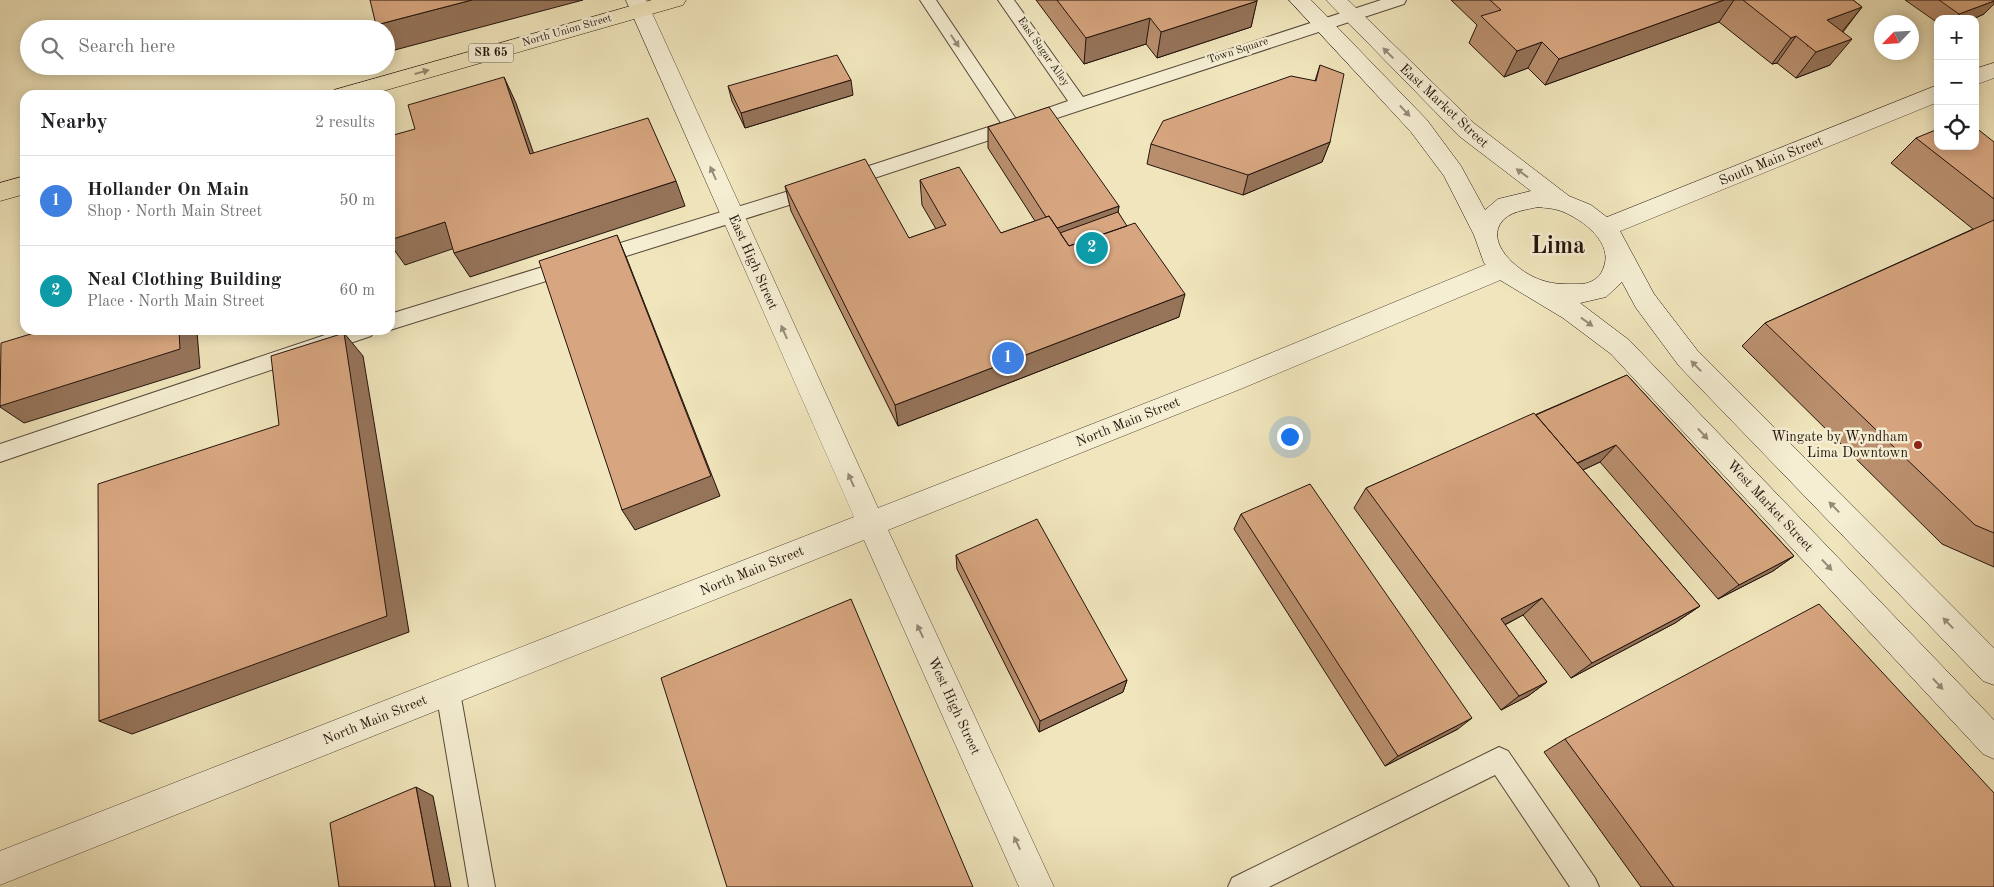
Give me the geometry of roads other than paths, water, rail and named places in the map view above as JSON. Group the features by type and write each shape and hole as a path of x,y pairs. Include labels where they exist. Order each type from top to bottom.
{"main road":[{"name":"North Union Street","path":"358,90 638,5 676,0"},
{"path":"0,192 20,186"}],"street":[{"name":"East Market Street","path":"1299,0 1419,126 1453,172 1485,234"},
{"name":"East High Street","path":"638,5 871,524"},
{"name":"East Market Street","path":"1344,8 1467,130 1561,202"},
{"path":"1979,76 1994,70"},
{"name":"South Main Street","path":"1611,240 1934,95"},
{"path":"1611,240 1617,267 1610,282 1596,292 1575,296 1553,295 1530,288 1501,269 1492,257 1485,234 1489,219 1501,207 1518,200 1538,198 1561,202 1577,208 1611,240 1645,301 1688,358 1983,645 1994,670"},
{"name":"North Main Street","path":"0,868 1234,380 1501,269"},
{"name":"West Market Street","path":"1530,288 1572,311 1620,346 1994,744"},
{"name":"West High Street","path":"871,524 1037,887"}],"lane":[{"path":"928,0 1011,125"},
{"name":"East Sugar Alley","path":"1006,0 1079,104"},
{"name":"Town Square","path":"395,320 733,217 1323,24 1344,8 1398,0"},
{"path":"0,453 349,335"},
{"path":"448,692 482,887"},
{"path":"1241,887 1499,760 1586,887"}],"place":[{"name":"Neal Clothing Building","path":"1092,248"},
{"name":"Hollander On Main","path":"1008,358"},
{"name":"Wingate by Wyndham Lima Downtown","path":"1918,445"}],"district":[{"name":"Lima","path":"1558,247"}]}
